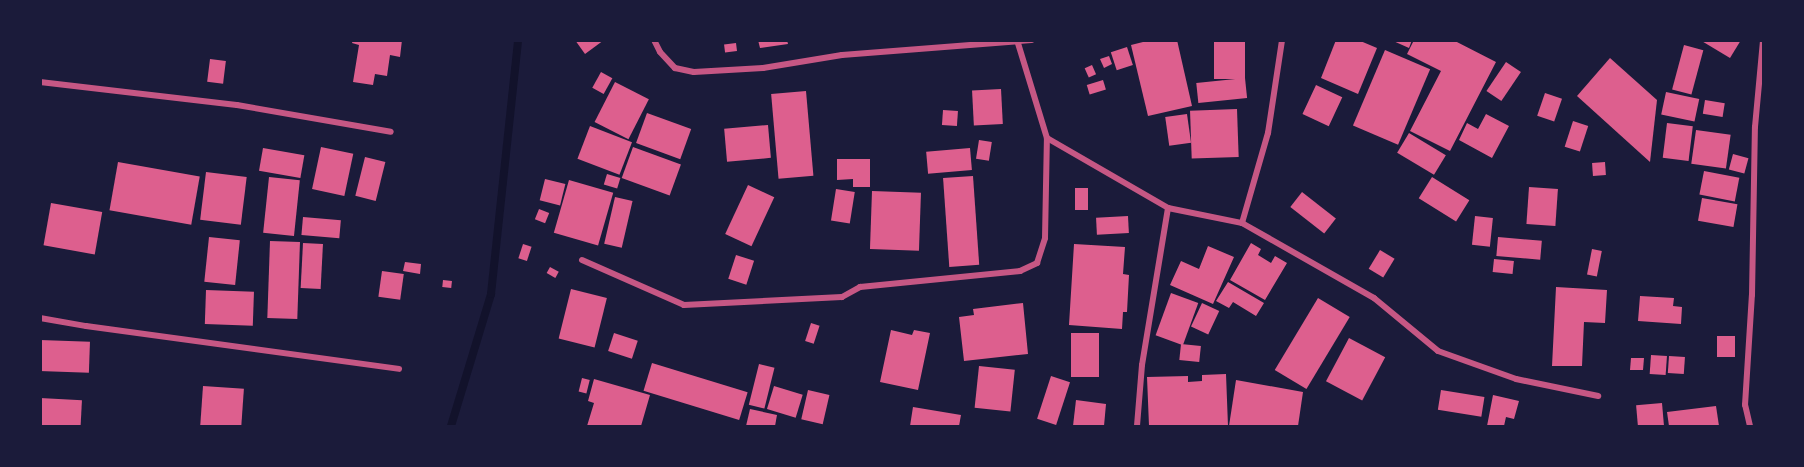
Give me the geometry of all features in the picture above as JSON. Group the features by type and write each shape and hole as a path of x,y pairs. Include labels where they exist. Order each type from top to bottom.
{"street":[{"path":"654,40 660,52 675,68 694,72 763,68 842,55 1031,40"},
{"path":"1242,223 1268,133 1282,40"},
{"path":"1750,426 1745,405 1752,295 1755,127 1764,40"},
{"path":"582,260 684,305 842,297 861,287 1020,271 1037,263 1045,238 1047,138 1018,42"},
{"path":"40,82 237,105 391,132"},
{"path":"1047,138 1168,208 1242,223 1374,298 1438,351 1516,379 1598,396"},
{"path":"1137,426 1142,365 1168,208"},
{"path":"40,318 399,369"}],"building":[{"path":"353,40 402,40 400,57 390,55 387,76 375,74 373,85 353,82 359,45 352,43"},
{"path":"575,40 604,40 585,54"},
{"path":"758,40 787,40 788,44 760,48"},
{"path":"1151,40 1177,40 1192,106 1148,116 1131,45"},
{"path":"1214,40 1245,40 1245,79 1214,79"},
{"path":"1336,40 1358,40 1377,48 1358,94 1321,78"},
{"path":"1391,40 1412,40 1409,48"},
{"path":"1414,40 1453,40 1496,62 1450,151 1410,131 1441,71 1407,54"},
{"path":"1700,40 1741,40 1730,58"},
{"path":"736,43 737,51 725,52 724,44"},
{"path":"1684,45 1703,50 1691,95 1672,89"},
{"path":"1127,47 1133,65 1117,70 1111,52"},
{"path":"1385,50 1430,69 1398,145 1353,125"},
{"path":"1109,56 1112,64 1104,68 1100,59"},
{"path":"1610,58 1657,100 1650,162 1577,96"},
{"path":"210,59 226,61 223,84 207,82"},
{"path":"1506,62 1521,72 1501,101 1486,91"},
{"path":"1092,65 1096,74 1089,77 1085,68"},
{"path":"601,72 612,78 604,94 592,88"},
{"path":"1245,78 1247,98 1198,103 1196,83"},
{"path":"1103,80 1106,90 1090,95 1087,85"},
{"path":"615,82 649,99 628,139 595,122"},
{"path":"1316,85 1342,97 1329,126 1302,114"},
{"path":"1001,89 1003,124 974,125 972,91"},
{"path":"806,91 813,176 779,179 771,94"},
{"path":"1666,92 1699,99 1694,122 1661,114"},
{"path":"1545,93 1562,99 1554,122 1537,116"},
{"path":"1705,100 1725,103 1723,117 1703,114"},
{"path":"1237,109 1239,157 1192,159 1190,111"},
{"path":"943,110 958,111 957,126 942,125"},
{"path":"647,113 691,129 680,159 636,143"},
{"path":"1187,114 1191,143 1169,146 1165,117"},
{"path":"1486,114 1509,126 1492,158 1459,140 1467,123 1478,129"},
{"path":"1573,121 1588,126 1580,152 1565,147"},
{"path":"1667,123 1693,126 1689,161 1663,158"},
{"path":"768,125 771,158 727,162 724,129"},
{"path":"590,126 632,142 619,175 577,159"},
{"path":"1696,130 1731,135 1726,169 1691,164"},
{"path":"1409,133 1446,155 1434,175 1397,153"},
{"path":"979,140 992,142 989,161 976,159"},
{"path":"321,147 353,154 344,196 312,189"},
{"path":"633,147 681,164 670,195 622,178"},
{"path":"263,148 304,155 300,178 259,171"},
{"path":"970,148 972,170 928,174 926,152"},
{"path":"1733,154 1748,158 1744,174 1729,169"},
{"path":"365,157 385,162 376,201 355,196"},
{"path":"837,159 870,159 870,187 853,187 853,179 837,180"},
{"path":"118,162 200,176 191,225 109,210"},
{"path":"1605,162 1606,175 1593,176 1592,163"},
{"path":"1704,171 1739,178 1735,201 1699,195"},
{"path":"206,172 247,177 241,225 200,220"},
{"path":"607,174 620,178 617,189 604,185"},
{"path":"973,176 979,265 949,267 943,178"},
{"path":"269,177 300,180 294,236 263,233"},
{"path":"1432,177 1469,200 1456,222 1419,198"},
{"path":"545,179 565,184 560,205 540,200"},
{"path":"569,180 613,193 598,246 554,233"},
{"path":"748,185 774,197 751,246 725,234"},
{"path":"1529,187 1558,189 1555,226 1526,224"},
{"path":"1075,188 1088,188 1088,210 1075,210"},
{"path":"836,189 855,192 850,224 831,221"},
{"path":"872,191 921,193 919,251 870,249"},
{"path":"1302,192 1336,218 1324,233 1290,207"},
{"path":"615,197 633,201 622,248 604,244"},
{"path":"1702,198 1737,204 1733,227 1698,221"},
{"path":"51,203 102,212 95,254 44,245"},
{"path":"539,209 549,213 545,223 535,219"},
{"path":"1128,216 1129,233 1097,235 1096,218"},
{"path":"1475,216 1493,218 1490,247 1472,245"},
{"path":"303,217 341,220 339,238 301,235"},
{"path":"209,237 240,240 235,285 204,282"},
{"path":"1498,237 1542,241 1540,260 1496,256"},
{"path":"270,241 300,242 297,319 267,318"},
{"path":"303,243 323,244 321,289 301,288"},
{"path":"1251,243 1261,249 1258,255 1271,263 1275,256 1287,263 1265,300 1230,280"},
{"path":"523,244 532,247 527,261 518,258"},
{"path":"1074,244 1125,247 1123,274 1129,275 1127,312 1123,312 1122,329 1069,325"},
{"path":"1208,246 1234,257 1213,304 1170,285 1181,261 1199,269"},
{"path":"1592,249 1602,251 1597,276 1587,275"},
{"path":"1380,250 1395,259 1383,278 1369,269"},
{"path":"736,255 754,261 746,285 728,279"},
{"path":"1494,259 1514,261 1513,274 1493,272"},
{"path":"405,262 421,264 420,274 403,271"},
{"path":"550,267 559,272 555,278 547,273"},
{"path":"382,271 404,274 400,300 378,297"},
{"path":"443,280 452,281 451,288 442,287"},
{"path":"1228,282 1264,303 1256,316 1233,302 1229,308 1216,301"},
{"path":"1556,287 1607,290 1605,323 1584,322 1582,366 1552,366"},
{"path":"571,289 607,298 595,347 559,338"},
{"path":"206,290 254,292 253,326 205,324"},
{"path":"1171,293 1198,303 1183,345 1156,335"},
{"path":"1640,296 1674,298 1673,306 1682,307 1681,324 1638,321"},
{"path":"1318,298 1350,317 1306,389 1275,370"},
{"path":"1023,303 1028,354 964,361 959,317 974,315 973,309"},
{"path":"1202,303 1219,311 1208,335 1191,327"},
{"path":"811,323 820,326 814,344 805,341"},
{"path":"891,330 912,335 914,330 930,333 918,390 880,382"},
{"path":"614,333 638,341 632,359 608,351"},
{"path":"1071,333 1099,333 1099,377 1071,377"},
{"path":"1717,336 1735,336 1735,357 1717,357"},
{"path":"1349,338 1385,357 1362,401 1326,381"},
{"path":"40,340 90,342 89,373 40,371"},
{"path":"1181,344 1201,346 1199,362 1179,360"},
{"path":"1651,355 1667,356 1666,375 1650,374"},
{"path":"1669,356 1685,357 1684,374 1668,373"},
{"path":"1631,358 1644,358 1643,370 1630,370"},
{"path":"652,363 748,392 739,420 644,391"},
{"path":"759,364 775,368 764,409 749,405"},
{"path":"979,366 1015,370 1010,412 975,408"},
{"path":"1226,374 1228,426 1149,426 1147,377 1188,376 1188,382 1202,381 1202,375"},
{"path":"1051,376 1070,382 1056,425 1037,419"},
{"path":"582,378 590,380 586,394 579,392"},
{"path":"594,379 650,395 641,426 587,426 594,403 588,401"},
{"path":"1236,380 1303,392 1298,426 1229,426"},
{"path":"203,386 244,389 241,426 200,426"},
{"path":"774,386 803,395 796,418 767,409"},
{"path":"808,390 829,395 823,424 801,419"},
{"path":"1441,390 1484,397 1481,417 1438,410"},
{"path":"1493,395 1519,401 1514,419 1506,417 1504,426 1487,426"},
{"path":"40,398 82,400 81,426 40,426"},
{"path":"1076,400 1106,404 1104,426 1073,426"},
{"path":"1662,403 1664,426 1638,426 1636,405"},
{"path":"1716,406 1719,426 1669,426 1667,412"},
{"path":"913,407 961,415 959,426 910,426"},
{"path":"750,409 777,415 775,426 746,426"}],"waterway":[{"path":"451,426 491,294 518,40"}]}
